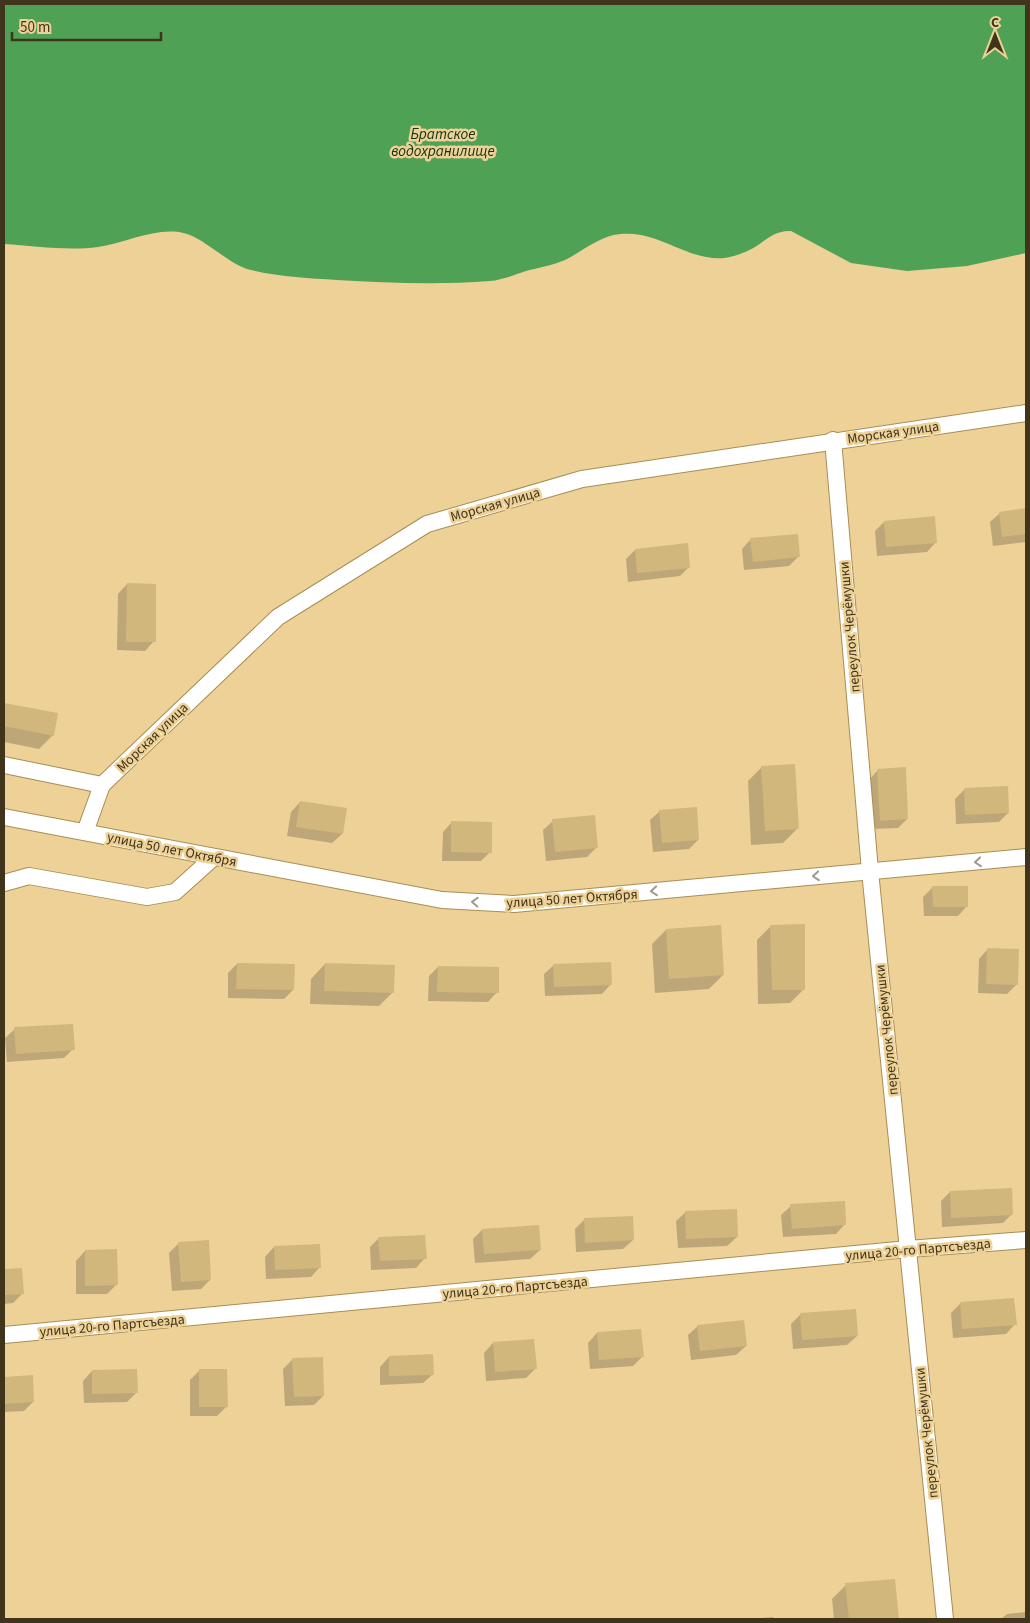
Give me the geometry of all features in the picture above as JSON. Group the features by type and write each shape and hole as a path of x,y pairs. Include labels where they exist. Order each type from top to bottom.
{"street":[{"name":"Морская улица","path":"85,832 102,785 278,617 427,524 582,478 1026,413"},
{"name":"переулок Черёмушки","path":"833,440 870,871 945,1619"},
{"path":"4,765 102,785"},
{"name":"улица 50 лет Октября","path":"4,816 442,900 514,904 1026,857"},
{"path":"4,883 29,876 147,897 175,892 214,857"},
{"name":"улица 20-го Партсъезда","path":"4,1335 908,1249 1026,1240"}],"water":[{"name":"Братское водохранилище","path":"4,4 1026,4 1026,253 967,266 907,271 851,263 791,231 776,234 748,251 724,258 698,255 648,236 621,234 599,240 560,262 499,280 413,283 305,278 251,270 233,262 197,238 179,232 148,234 108,245 87,248 51,248 4,244"}],"building":[{"path":"1026,508 1026,534 1002,537 999,512"},
{"path":"935,516 937,543 886,547 884,521"},
{"path":"798,534 800,557 753,562 750,538"},
{"path":"688,543 690,568 637,573 635,549"},
{"path":"127,583 156,584 156,642 126,642"},
{"path":"4,703 58,713 54,736 4,726"},
{"path":"795,764 799,829 765,831 761,766"},
{"path":"906,767 908,819 880,821 877,769"},
{"path":"1008,786 1009,813 965,815 964,788"},
{"path":"300,801 347,808 343,834 296,827"},
{"path":"697,807 699,840 662,843 659,810"},
{"path":"595,815 598,848 555,852 552,819"},
{"path":"451,821 492,822 492,853 451,852"},
{"path":"932,886 968,886 968,907 933,907"},
{"path":"805,924 805,990 772,990 770,925"},
{"path":"721,925 724,975 669,979 666,929"},
{"path":"987,948 1019,949 1018,985 986,984"},
{"path":"611,962 612,985 554,987 553,964"},
{"path":"237,963 295,964 294,990 236,989"},
{"path":"325,963 395,965 394,993 324,991"},
{"path":"438,966 499,967 499,993 437,992"},
{"path":"73,1024 75,1050 16,1054 14,1027"},
{"path":"1012,1188 1013,1215 951,1218 950,1191"},
{"path":"845,1201 846,1225 792,1229 790,1204"},
{"path":"737,1209 738,1237 686,1239 685,1211"},
{"path":"633,1216 634,1240 585,1243 584,1218"},
{"path":"539,1225 541,1250 484,1254 482,1229"},
{"path":"425,1235 427,1259 380,1261 378,1237"},
{"path":"209,1240 211,1280 181,1282 178,1242"},
{"path":"320,1244 321,1268 275,1270 274,1246"},
{"path":"117,1249 118,1285 85,1286 85,1250"},
{"path":"22,1268 24,1294 4,1295 4,1269"},
{"path":"1014,1298 1017,1325 962,1329 960,1302"},
{"path":"856,1309 858,1336 802,1340 800,1313"},
{"path":"744,1320 747,1346 700,1351 697,1325"},
{"path":"641,1329 644,1357 599,1360 597,1332"},
{"path":"534,1339 537,1369 495,1372 493,1342"},
{"path":"433,1354 434,1375 389,1376 389,1356"},
{"path":"323,1357 324,1396 294,1397 292,1358"},
{"path":"137,1369 138,1393 92,1394 92,1370"},
{"path":"199,1369 227,1369 228,1407 199,1407"},
{"path":"33,1375 34,1402 4,1404 4,1377"},
{"path":"895,1579 899,1619 849,1619 845,1583"}]}
